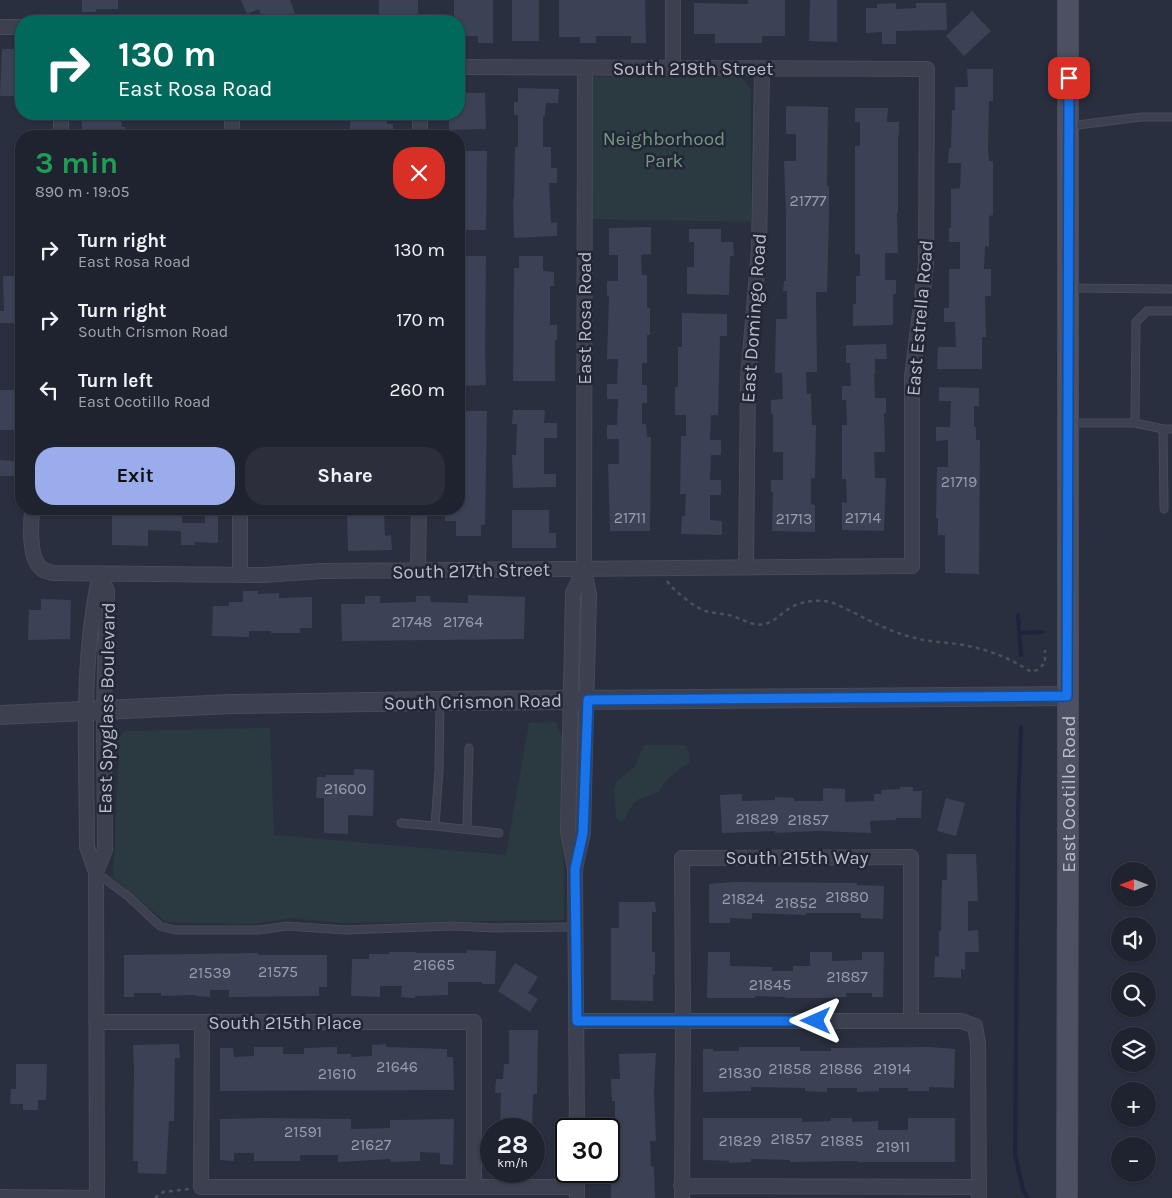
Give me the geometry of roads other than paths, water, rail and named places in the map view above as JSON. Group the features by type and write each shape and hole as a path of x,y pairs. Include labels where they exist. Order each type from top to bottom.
{"main road":[{"name":"East Ocotillo Road","path":"1067,1198 1068,0"}],"street":[{"path":"673,0 673,69"},
{"path":"0,27 15,27"},
{"name":"South 218th Street","path":"465,67 927,69"},
{"name":"East Rosa Road","path":"577,1118 575,869 568,831 580,699 573,593 584,569 585,68"},
{"name":"East Domingo Road","path":"746,566 748,379 759,249 762,69"},
{"name":"East Estrella Road","path":"912,566 912,377 926,265 927,69"},
{"name":"South 217th Street","path":"32,515 31,541 35,561 42,570 53,574 264,575 321,571 912,566"},
{"path":"240,515 240,574"},
{"path":"418,571 419,515"},
{"name":"East Spyglass Boulevard","path":"97,1198 96,872 104,850 96,710 107,591 100,574"},
{"name":"South Crismon Road","path":"0,716 231,704 580,699 1067,696"},
{"name":"South 215th Way","path":"683,1021 682,858 911,857 911,1021"},
{"path":"577,1021 683,1021 911,1021 961,1021 975,1026 978,1043 979,1192 682,1192 683,1021"},
{"name":"South 215th Place","path":"96,1022 474,1022 474,1187"},
{"path":"202,1022 201,1187 474,1187 577,1192"},
{"path":"0,1197 97,1198"}],"lane":[{"path":"1069,126 1142,117 1172,117"},
{"path":"1069,288 1172,289"},
{"path":"1135,423 1136,322 1147,311 1172,311"},
{"path":"1068,423 1135,423 1172,429"},
{"path":"1163,429 1164,509"},
{"path":"435,826 439,770 440,701"},
{"path":"467,828 469,748"},
{"path":"401,823 467,828 499,833"},
{"path":"96,872 129,897 160,926 175,930 259,930 287,926 345,930 453,926 576,928"}],"waterway":[{"path":"1018,615 1021,655"},
{"path":"1020,633 1042,632"},
{"path":"1021,727 1018,812 1015,1155 1023,1190 1028,1198"}],"park label":[{"name":"Neighborhood Park","path":"664,149"}]}
